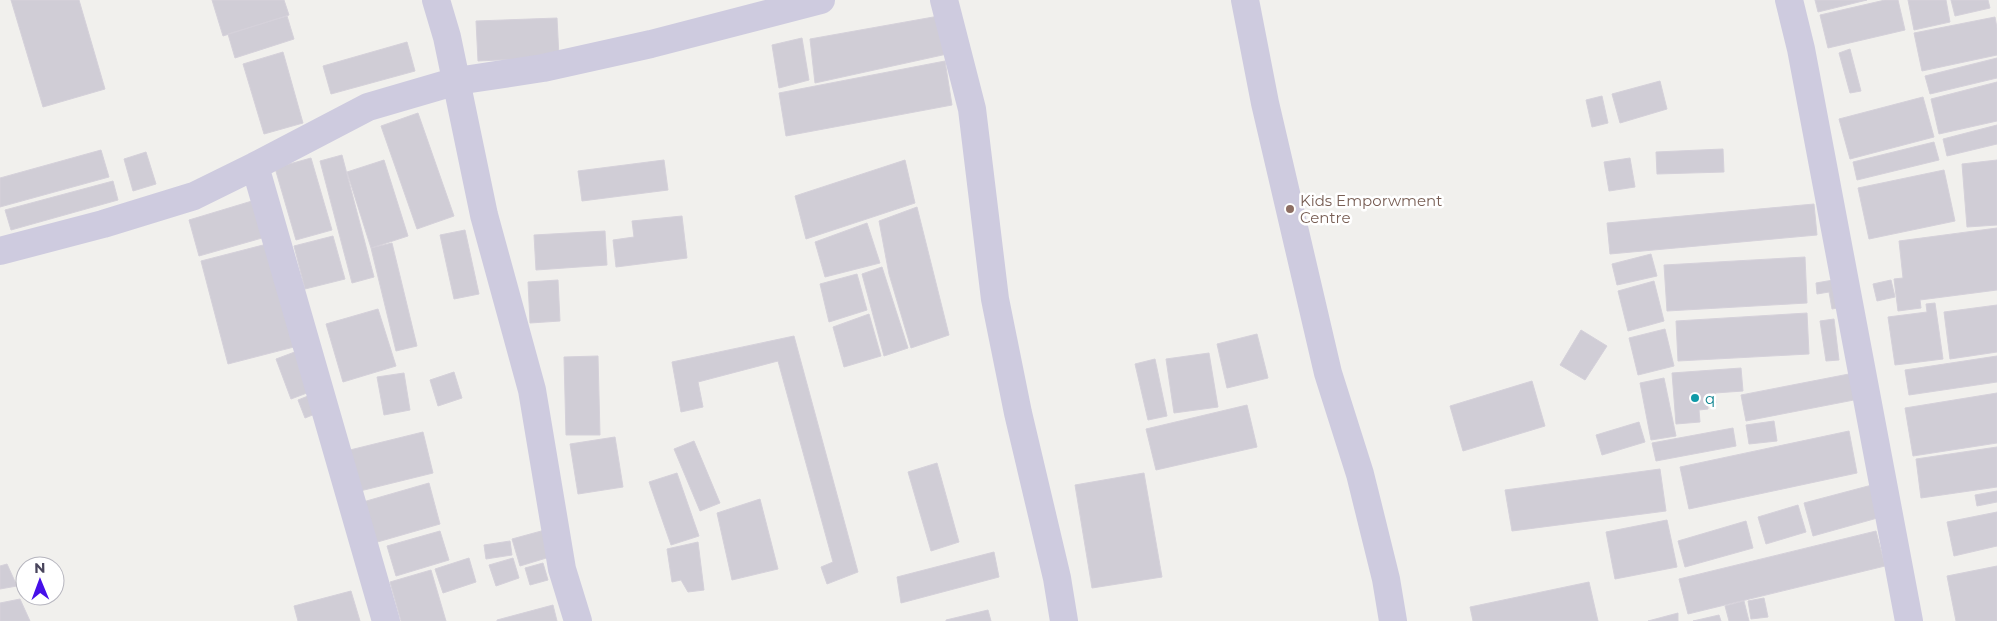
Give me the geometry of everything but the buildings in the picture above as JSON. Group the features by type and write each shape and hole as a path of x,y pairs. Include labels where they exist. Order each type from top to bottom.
{"street":[{"path":"436,0 448,37 484,215 532,390 562,569 578,621"},
{"path":"0,251 103,224 194,196 368,107 457,81 543,68 651,44 821,0"},
{"path":"944,0 972,109 995,298 1018,412 1057,578 1064,621"},
{"path":"1245,0 1265,103 1328,373 1360,474 1386,579 1394,621"},
{"path":"1789,0 1801,49 1908,621"},
{"path":"255,166 386,621"}],"place":[{"name":"Kids Emporwment Centre","path":"1290,209"},
{"name":"q","path":"1695,398"}]}
